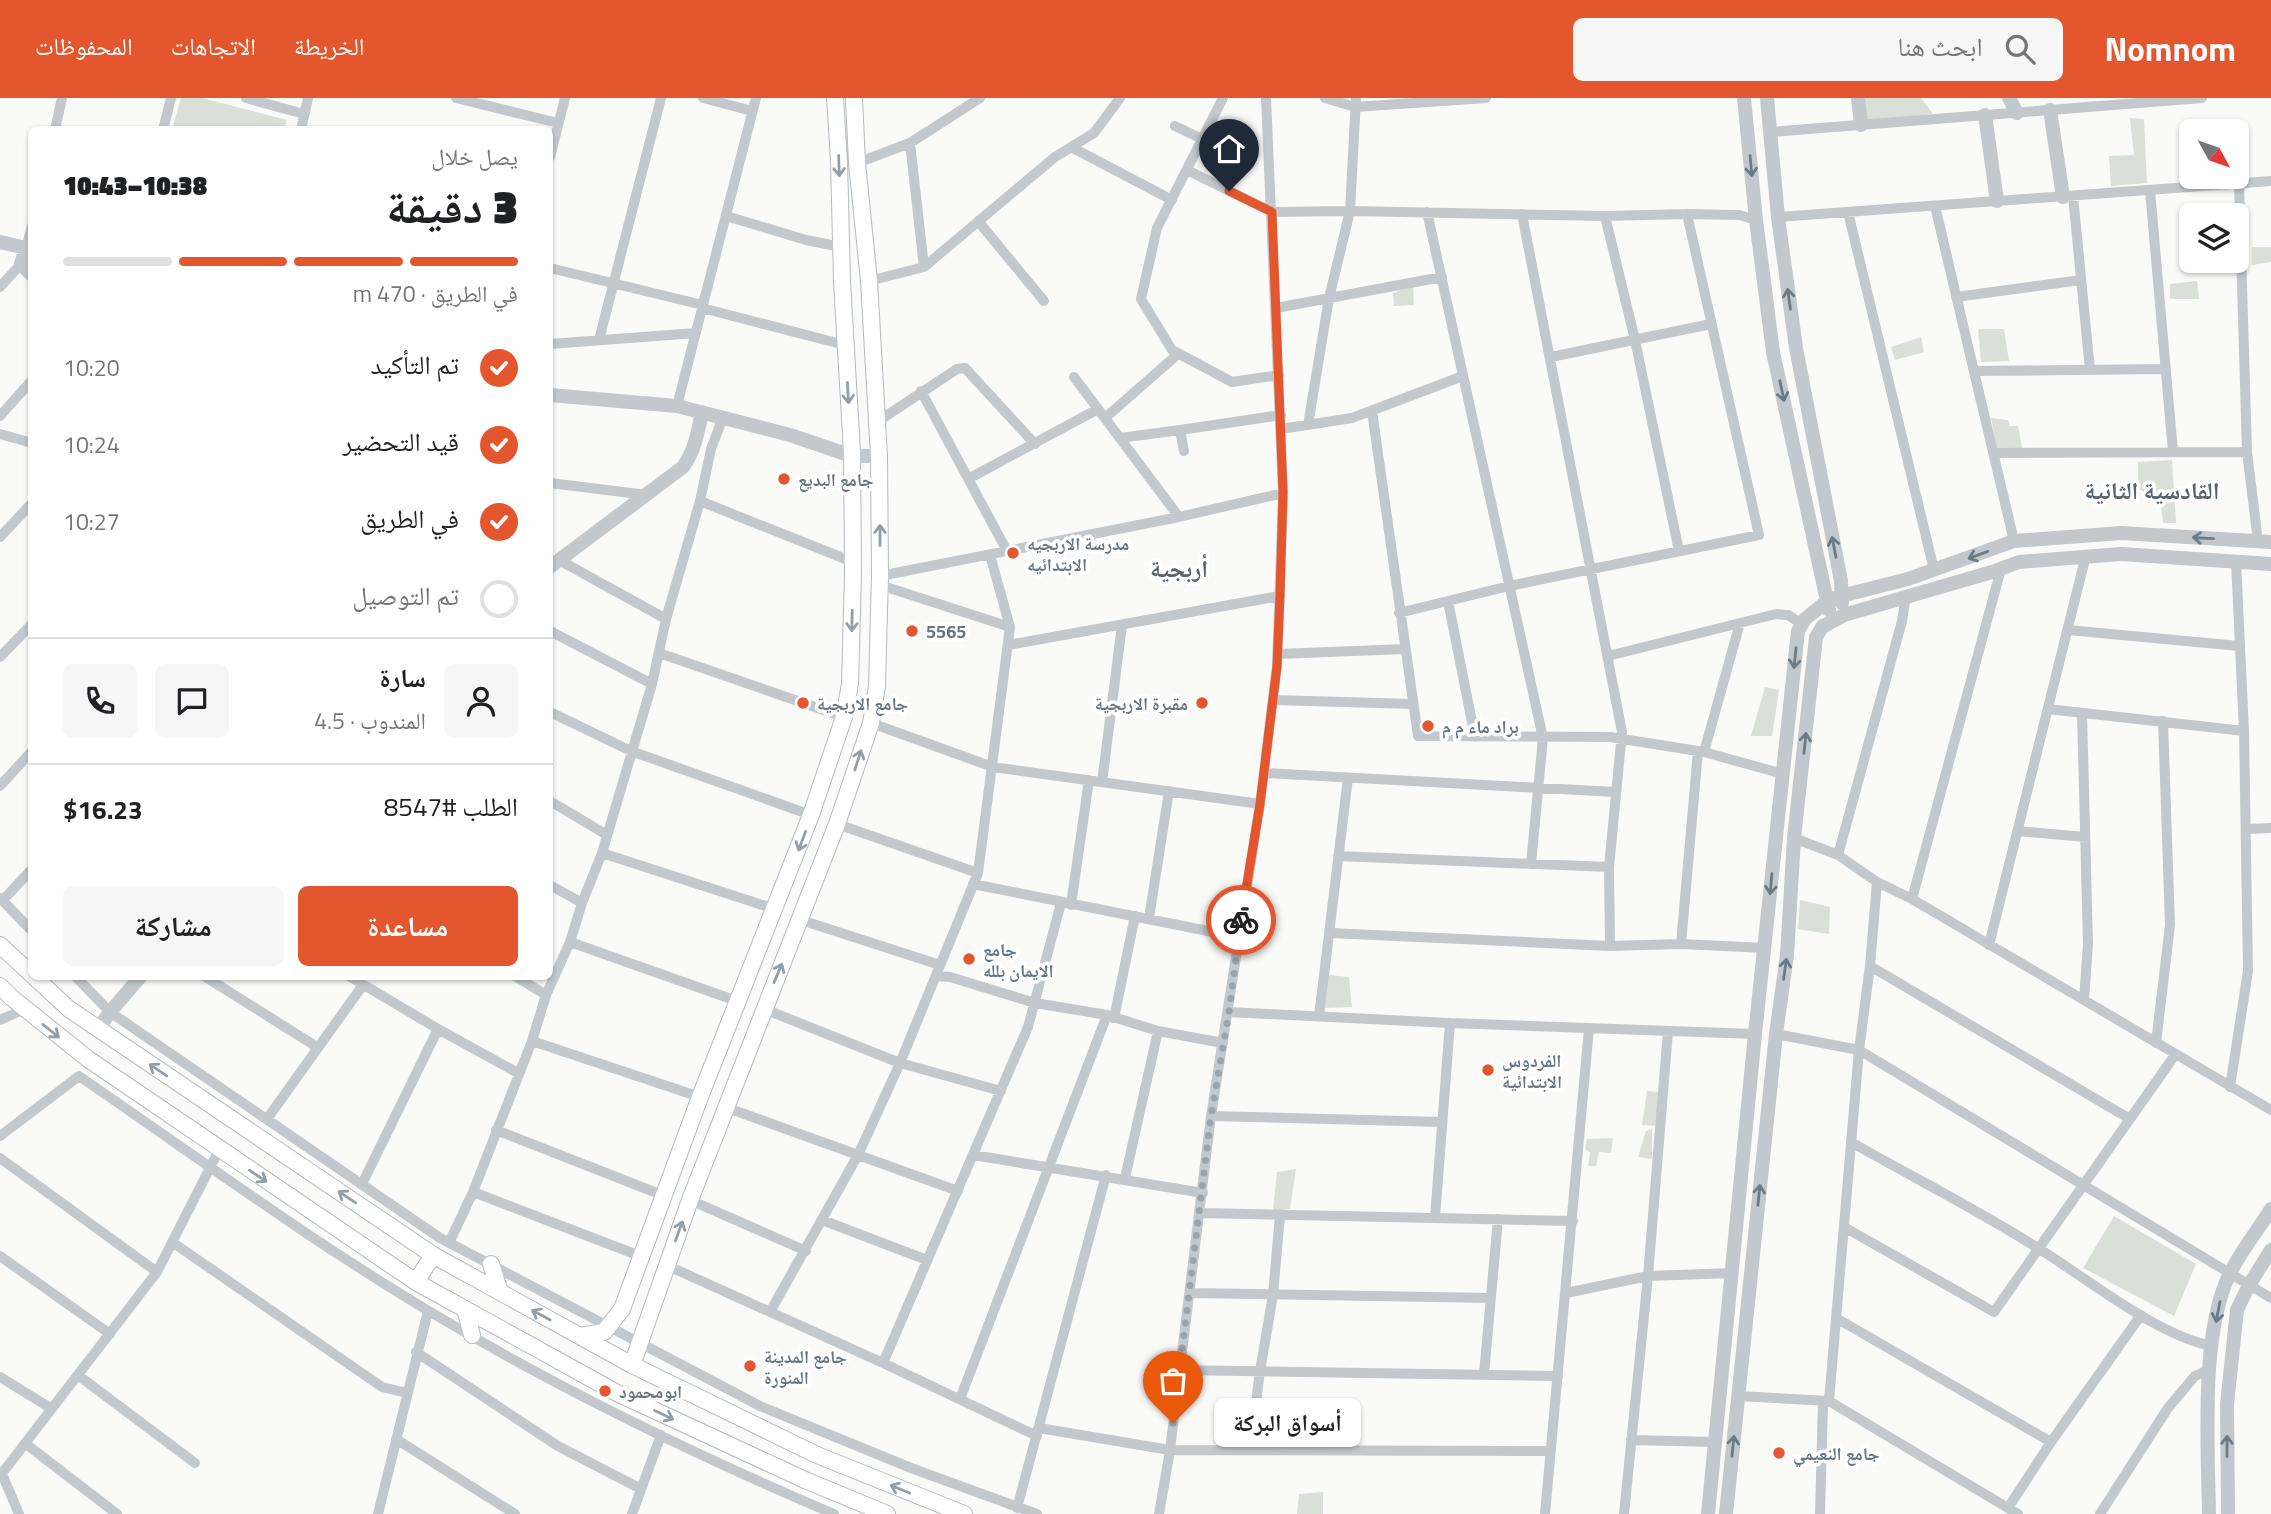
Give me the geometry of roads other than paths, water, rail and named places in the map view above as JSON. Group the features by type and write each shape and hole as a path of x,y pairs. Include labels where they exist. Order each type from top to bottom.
{"main road":[{"path":"580,1336 594,1335 609,1327 622,1309 662,1195 811,815 844,716 850,684 852,456 835,98"},
{"path":"632,1365 659,1283 725,1107 837,824 871,723 877,686 879,456 869,281 854,98"},
{"path":"0,945 28,971"},
{"path":"38,980 69,1009 433,1255 632,1365 817,1455 964,1514"},
{"path":"0,986 12,999 77,1051 416,1282 617,1393 805,1480 887,1514"},
{"path":"416,1282 433,1255"},
{"path":"491,1264 500,1292"},
{"path":"634,1274 659,1283"},
{"path":"466,1309 472,1335"}],"street":[{"path":"56,126 62,98"},
{"path":"164,126 171,98"},
{"path":"246,98 304,114"},
{"path":"302,126 308,98"},
{"path":"456,98 558,123"},
{"path":"553,144 565,98"},
{"path":"600,340 661,98"},
{"path":"703,98 752,111"},
{"path":"677,406 756,98"},
{"path":"869,281 924,267 1055,157 1094,133 1120,98"},
{"path":"1223,98 1157,228 1141,299 1171,350 1178,354 1231,382 1279,375"},
{"path":"1159,1514 1170,1450 1211,1116 1260,804 1278,654 1283,492 1266,98"},
{"path":"1325,98 1355,102 1486,98"},
{"path":"1744,98 1773,352 1826,602 1838,618"},
{"path":"1767,98 1778,217 1796,348 1842,596 1838,618"},
{"path":"1858,98 1861,125"},
{"path":"2008,98 2017,113"},
{"path":"1770,132 2147,100 2202,98"},
{"path":"858,163 910,144 974,100"},
{"path":"1308,425 1329,298 1350,211 1355,102"},
{"path":"2050,110 2068,196 2081,280 2090,370"},
{"path":"1985,115 1997,201"},
{"path":"1175,126 1202,139"},
{"path":"910,144 924,267"},
{"path":"1071,147 1171,200"},
{"path":"1187,170 1272,212 1605,216 1687,214 1739,215 1756,220"},
{"path":"2249,182 2271,181"},
{"path":"1778,217 2179,188"},
{"path":"1708,1514 1798,631 1805,619 1826,602 1908,579 2014,541 2121,533 2265,542 2248,452 2239,189"},
{"path":"2150,190 2173,452"},
{"path":"1935,206 2014,541"},
{"path":"1427,212 1543,738 1531,864"},
{"path":"1848,212 1934,570"},
{"path":"1522,214 1622,732 1609,867 1609,946"},
{"path":"1399,613 1509,586 1759,536 1687,214"},
{"path":"726,216 806,240 841,247"},
{"path":"1605,216 1635,340 1679,551"},
{"path":"978,221 1044,301"},
{"path":"0,287 21,264 28,241"},
{"path":"0,242 26,248"},
{"path":"21,264 28,271"},
{"path":"553,269 615,282 845,345"},
{"path":"1276,308 1442,276"},
{"path":"1956,297 2081,280"},
{"path":"1551,357 1711,324"},
{"path":"553,344 696,333"},
{"path":"968,479 1101,413 1178,354"},
{"path":"877,422 920,391 957,369 965,369 1035,444"},
{"path":"1974,371 2166,369"},
{"path":"1281,429 1352,418 1464,376"},
{"path":"1074,377 1179,517"},
{"path":"0,416 28,384"},
{"path":"920,391 1007,551"},
{"path":"553,395 677,406 790,435 852,456 879,456"},
{"path":"1372,411 1418,736 1610,737 1701,752 1783,774"},
{"path":"666,619 554,564 683,467 690,457 702,412"},
{"path":"1120,438 1280,415"},
{"path":"553,980 570,942 602,853 652,684 666,619 701,501 711,449 723,417"},
{"path":"1180,430 1184,451"},
{"path":"0,435 28,442"},
{"path":"1994,453 2248,452"},
{"path":"553,482 647,495"},
{"path":"880,580 1007,551 1179,517 1283,492"},
{"path":"701,501 853,562"},
{"path":"0,537 28,507"},
{"path":"1726,1514 1776,1034 1787,955 1794,838 1816,637 1822,627 1838,618 2019,562 2121,554 2271,564"},
{"path":"770,1312 858,1155 900,1063 978,873 1010,627 989,555"},
{"path":"1989,945 2086,555"},
{"path":"2230,1087 2248,971 2247,829 2236,561"},
{"path":"1912,899 2001,569"},
{"path":"880,580 1010,627"},
{"path":"1838,855 1902,621 1906,595"},
{"path":"1008,645 1280,596"},
{"path":"1448,601 1475,737"},
{"path":"1608,656 1776,614 1788,615 1802,624"},
{"path":"1681,944 1701,752 1740,623"},
{"path":"1102,782 1122,625"},
{"path":"0,657 28,628"},
{"path":"2068,630 2239,646"},
{"path":"553,633 652,684"},
{"path":"1278,654 1405,649"},
{"path":"659,653 844,716"},
{"path":"1273,700 1413,704"},
{"path":"2048,709 2244,731"},
{"path":"553,713 631,751 811,815"},
{"path":"2082,713 2088,944 2084,1000"},
{"path":"2156,1043 2170,925 2163,721"},
{"path":"871,723 993,767 1260,804"},
{"path":"0,786 28,755"},
{"path":"1264,774 1615,792"},
{"path":"1319,1016 1348,778"},
{"path":"883,1363 1028,1027 1066,904 1089,780"},
{"path":"1149,918 1169,791"},
{"path":"1780,801 1798,804"},
{"path":"553,803 607,835"},
{"path":"837,824 978,873"},
{"path":"2247,829 2271,828"},
{"path":"2018,831 2085,837"},
{"path":"1794,838 1838,855 1877,882 1912,899 2271,1110"},
{"path":"602,853 775,909"},
{"path":"1338,856 1609,867"},
{"path":"28,873 1,899 28,927"},
{"path":"1820,1514 1826,1401 1877,882"},
{"path":"973,884 1238,937"},
{"path":"553,887 582,903"},
{"path":"960,1399 1049,1167 1111,1017 1135,916"},
{"path":"801,920 950,977 1035,1003 1111,1017 1158,1031 1223,1043"},
{"path":"1330,933 1609,946 1681,944 1766,948"},
{"path":"570,942 737,1001"},
{"path":"1870,966 2130,1119"},
{"path":"79,980 110,1012 449,1243 760,1406 911,1468 1037,1514"},
{"path":"98,1029 138,980"},
{"path":"210,980 317,1046"},
{"path":"355,980 518,1073"},
{"path":"521,980 546,995"},
{"path":"449,1243 473,1192 553,980"},
{"path":"267,1119 363,985"},
{"path":"764,1009 900,1063 1001,1091"},
{"path":"0,1020 18,1012"},
{"path":"1229,1012 1755,1034"},
{"path":"1435,1217 1450,1023"},
{"path":"1545,1514 1589,1028"},
{"path":"362,1184 438,1029"},
{"path":"1125,1178 1158,1031"},
{"path":"1624,1514 1648,1276 1668,1031"},
{"path":"1776,1034 1859,1050 2271,1298"},
{"path":"532,1041 700,1097"},
{"path":"1844,1227 1994,1312 2175,1055"},
{"path":"0,1136 79,1076 210,1167 428,1311 661,1435 752,1479 835,1514"},
{"path":"725,1107 958,1191"},
{"path":"1211,1116 1441,1122"},
{"path":"496,1130 662,1195"},
{"path":"1851,1142 2039,1248 2141,1315 2197,1343 2212,1346"},
{"path":"19,1514 1,1475 157,1272 219,1150"},
{"path":"973,1155 1203,1193"},
{"path":"0,1158 157,1272"},
{"path":"1017,1508 1106,1175"},
{"path":"473,1192 640,1256"},
{"path":"690,1200 806,1251"},
{"path":"2209,1514 2208,1403 2218,1304 2230,1273 2271,1209"},
{"path":"1200,1213 1573,1221"},
{"path":"1250,1450 1273,1295 1280,1215"},
{"path":"1483,1374 1498,1219"},
{"path":"822,1220 927,1260"},
{"path":"1738,1223 1756,1223"},
{"path":"172,1242 382,1387 407,1393"},
{"path":"2228,1514 2227,1404 2237,1310 2271,1250"},
{"path":"0,1256 110,1334"},
{"path":"666,1265 1038,1432 1170,1450 1551,1451"},
{"path":"1566,1293 1648,1276 1733,1273"},
{"path":"1190,1293 1491,1298"},
{"path":"378,1514 428,1311"},
{"path":"1738,1396 1826,1401 2013,1511 2051,1442 2141,1315"},
{"path":"1836,1318 2051,1442"},
{"path":"416,1352 558,1446 641,1489"},
{"path":"2099,1514 2168,1408 2195,1376 2210,1369"},
{"path":"1180,1370 1558,1376"},
{"path":"79,1376 195,1463"},
{"path":"0,1377 51,1409"},
{"path":"632,1514 661,1435"},
{"path":"396,1439 515,1514"},
{"path":"1631,1440 1714,1442"},
{"path":"26,1444 117,1514"},
{"path":"0,1456 10,1464"}],"place":[{"name":"جامع البديع","path":"784,479"},
{"name":"مدرسة الاربجيه الابتدائيه","path":"1013,553"},
{"name":"5565","path":"912,631"},
{"name":"جامع الاربجية","path":"803,703"},
{"name":"مقبرة الاربجية","path":"1202,703"},
{"name":"براد ماء م م","path":"1428,726"},
{"name":"جامع الايمان بلله","path":"969,959"},
{"name":"الفردوس الابتدائية","path":"1488,1070"},
{"name":"جامع المدينة المنورة","path":"750,1366"},
{"name":"ابومحمود","path":"605,1391"},
{"name":"أسواق البركة","path":"1173,1423"},
{"name":"جامع النعيمي","path":"1779,1453"}],"district":[{"name":"القادسية الثانية","path":"2152,490"},
{"name":"أربجية","path":"1179,568"}]}
